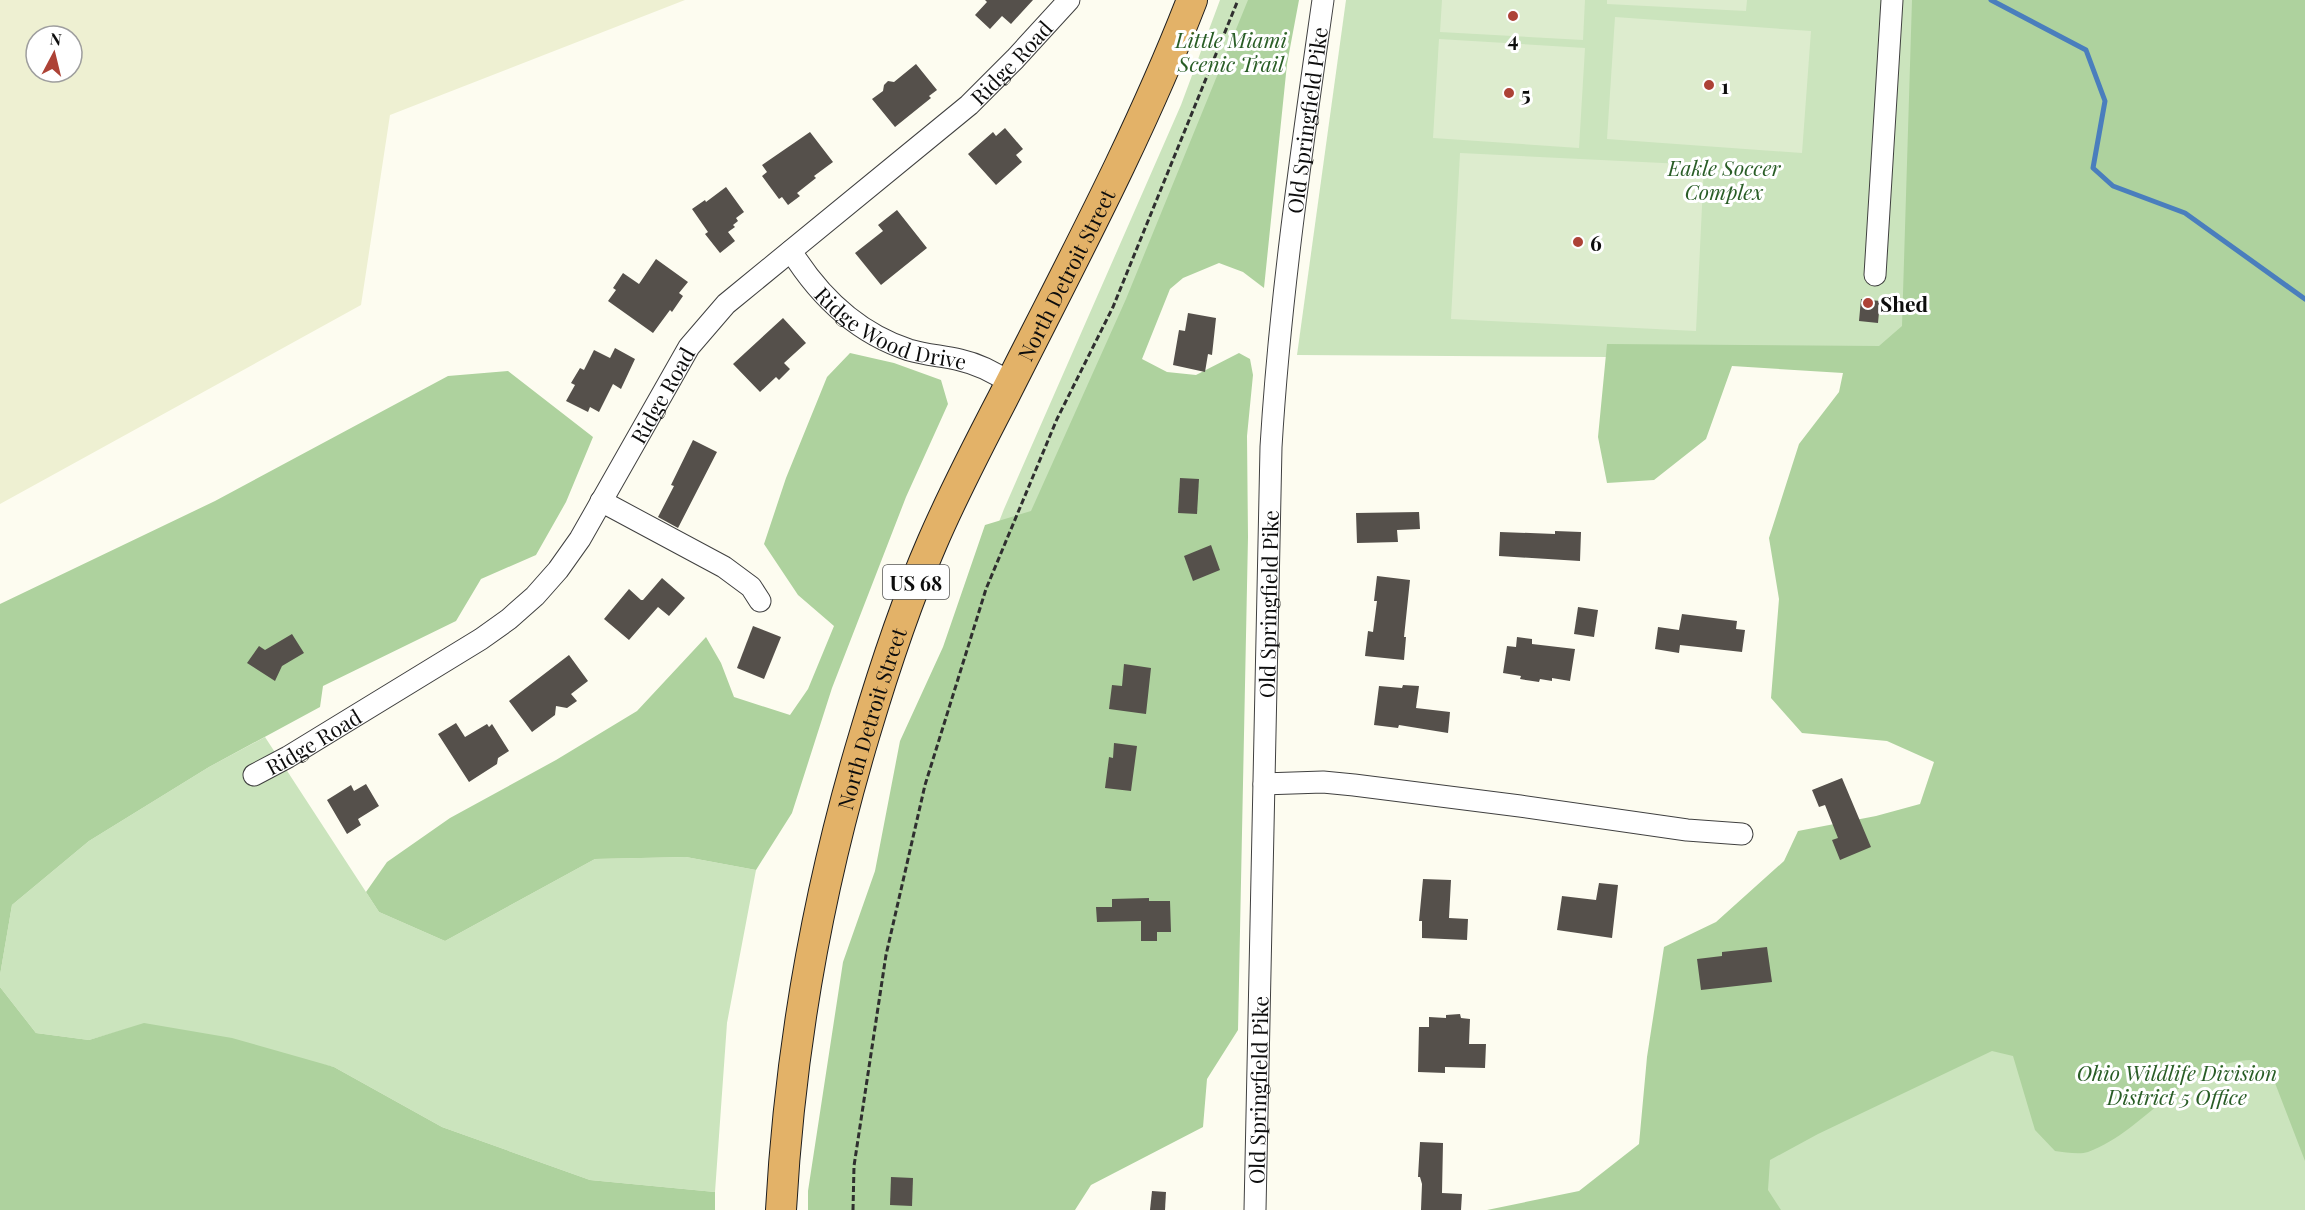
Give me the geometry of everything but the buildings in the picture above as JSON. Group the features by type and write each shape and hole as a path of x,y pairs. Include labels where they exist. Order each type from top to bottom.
{"highway":[{"name":"North Detroit Street","path":"781,1210 789,1101 808,966 825,881 850,783 885,668 923,564 952,499 1150,103 1192,0"}],"street":[{"name":"Ridge Road","path":"254,775 288,757 481,639 535,596 558,570 580,539 689,347 712,318 726,304 969,105 1069,0"},
{"name":"Old Springfield Pike","path":"1255,1210 1268,572 1274,392 1305,122 1323,0"},
{"path":"1875,275 1892,0"},
{"name":"Ridge Wood Drive","path":"791,251 804,273 832,305 867,331 910,350 975,364 1010,383"},
{"path":"601,501 724,567 751,587 760,602"},
{"path":"1264,783 1323,782 1354,785 1687,830 1742,834"}],"path":[{"path":"854,1210 854,1166 886,955 925,785 983,600 1057,419 1113,307 1238,0"}],"green space":[{"path":"0,0 685,0 390,115 361,305 0,504"},
{"name":"Little Miami Scenic Trail","path":"1220,0 1279,0 1076,478 832,1210 944,663 1004,509 1181,105"},
{"path":"1248,0 1299,0 1287,64 1264,288 1243,272 1219,263 1183,278 1170,289 1142,359 1167,372 1196,375 1239,353 1250,359 1253,375 1247,436 1248,537 1238,1030 1207,1079 1203,1127 1091,1185 1075,1210 808,1210 808,1191 843,962 875,871 900,741 943,647 985,525 1031,511 1126,299"},
{"name":"Eakle Soccer Complex","path":"1346,0 1924,0 1917,359 1297,355"},
{"name":"4","path":"1442,0 1585,0 1583,40 1440,32"},
{"path":"1607,0 1747,0 1746,11 1607,4"},
{"path":"1912,0 2305,0 2305,1161 2275,1083 2252,1060 2227,1064 2205,1072 2185,1084 2110,1142 2088,1152 2076,1153 2055,1151 2035,1130 2013,1056 1992,1051 1818,1134 1770,1160 1768,1190 1781,1210 1487,1210 1579,1191 1639,1144 1647,1057 1664,947 1716,922 1784,861 1798,831 1876,816 1920,804 1934,762 1887,741 1802,733 1771,698 1779,599 1769,538 1799,444 1839,392 1843,373 1732,366 1706,439 1654,480 1607,483 1598,437 1607,344 1879,346 1902,326"},
{"name":"1","path":"1615,17 1811,31 1802,153 1607,139"},
{"name":"5","path":"1439,39 1585,48 1579,148 1433,138"},
{"name":"6","path":"1460,153 1704,165 1696,331 1451,319"},
{"path":"850,353 894,363 941,380 948,404 906,497 832,688 792,813 756,870 686,857 595,859 445,941 379,912 366,892 387,862 450,818 556,760 637,711 706,637 721,663 734,697 790,715 808,689 834,626 798,595 764,544 786,478 827,377"},
{"path":"508,371 593,437 566,502 536,555 481,579 456,621 323,686 320,707 209,767 89,841 12,905 0,975 0,604 215,501 448,376"},
{"path":"265,737 379,912 445,941 595,859 686,857 756,870 727,1023 715,1192 590,1180 442,1127 334,1067 144,1024 89,1040 36,1033 0,987 12,905 89,841 209,767"},
{"name":"Ohio Wildlife Division District 5 Office","path":"2305,884 2305,1210 1614,1210"},
{"path":"0,987 36,1033 89,1040 144,1023 232,1038 334,1067 442,1127 590,1180 715,1192 715,1210 0,1210"}],"waterway":[{"path":"1991,0 2086,50 2105,101 2093,168 2113,186 2185,213 2305,299"}],"place":[{"name":"4","path":"1513,16"},
{"name":"1","path":"1709,85"},
{"name":"5","path":"1509,93"},
{"name":"6","path":"1578,242"},
{"name":"Shed","path":"1868,303"}]}
